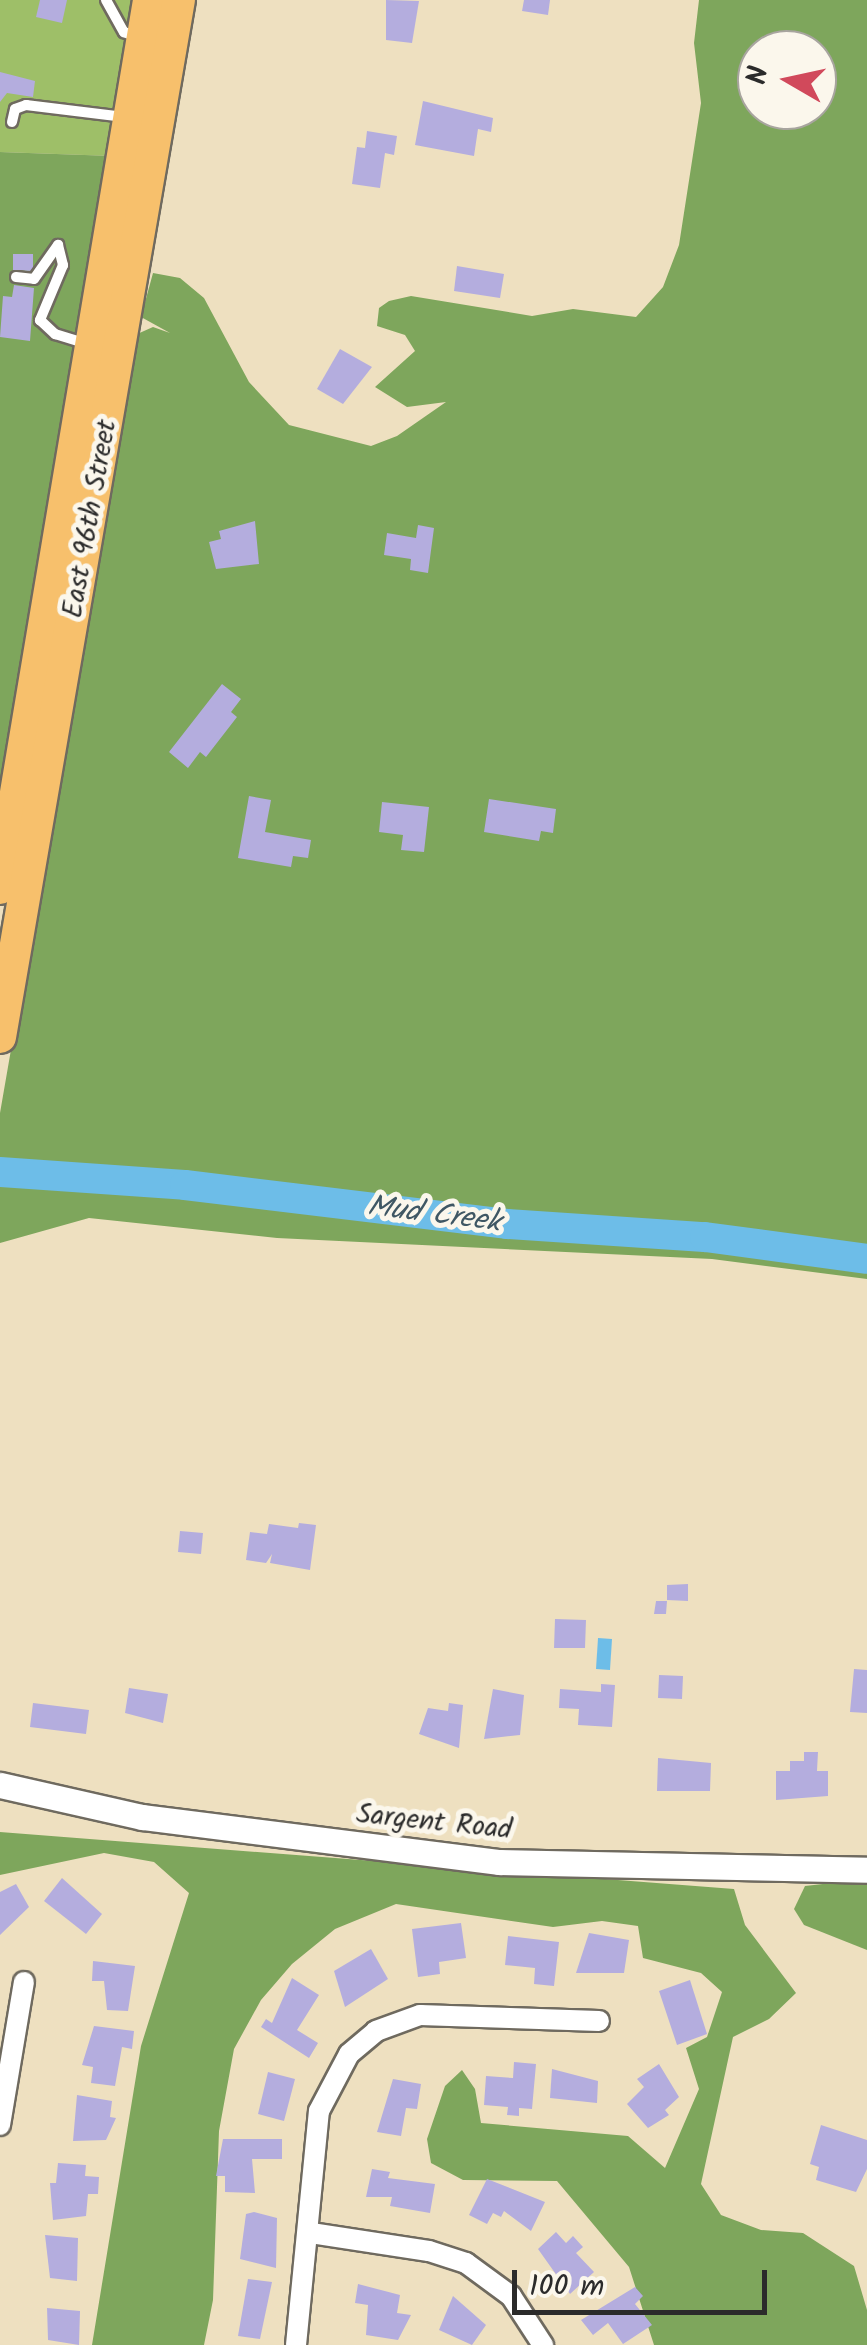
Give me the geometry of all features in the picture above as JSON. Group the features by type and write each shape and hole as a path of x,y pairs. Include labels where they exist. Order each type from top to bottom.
{"main road":[{"name":"East 96th Street","path":"0,888 149,0"},
{"name":"East 96th Street","path":"0,1037 179,0"}],"street":[{"name":"Sargent Road","path":"0,1785 142,1818 499,1862 867,1870"},
{"path":"0,2125 24,1982"},
{"path":"296,2345 312,2233 323,2095 340,2063 370,2035 428,2014 598,2021"},
{"path":"312,2233 429,2251 466,2263 511,2296 543,2345"}],"lane":[{"path":"106,0 124,32 142,39"},
{"path":"12,122 15,109 26,106 130,118"},
{"path":"16,277 34,279 42,260 58,244 63,265 40,320 55,334 91,344"}],"green space":[{"path":"0,0 141,0 113,156 0,152"},
{"path":"699,0 867,0 867,1279 712,1259 277,1238 89,1218 0,1243 0,1113 135,335 153,327 170,333 141,317 153,273 180,278 204,298 249,382 289,425 371,446 397,436 446,402 407,407 375,387 415,351 405,335 377,326 379,308 389,301 411,296 532,316 573,309 636,317 663,287 679,245 701,103 694,43"},
{"path":"0,152 113,156 0,794"},
{"path":"0,1832 734,1889 745,1925 796,1993 769,2019 733,2037 701,2184 721,2215 761,2230 803,2233 854,2266 867,2310 867,2345 654,2345 629,2267 557,2181 463,2180 431,2163 427,2139 445,2086 462,2070 475,2089 481,2123 628,2136 665,2168 699,2089 686,2048 707,2037 722,1992 701,1973 643,1958 638,1926 602,1921 553,1927 396,1904 335,1929 292,1964 261,2000 234,2049 219,2131 213,2300 204,2345 92,2345 141,2046 189,1893 154,1862 104,1853 0,1875"},
{"path":"867,1879 867,1950 804,1925 794,1909 805,1886"}],"water":[{"path":"598,1638 612,1639 610,1670 596,1669"}],"building":[{"path":"40,0 67,0 62,23 36,17"},
{"path":"386,0 419,1 412,43 386,40"},
{"path":"524,0 550,0 548,15 522,11"},
{"path":"0,72 35,81 33,97 7,93 0,102"},
{"path":"423,101 493,118 491,132 478,129 474,156 415,145"},
{"path":"367,131 397,136 394,155 385,153 380,188 352,184 357,147 365,148"},
{"path":"13,254 33,254 33,271 13,270"},
{"path":"457,266 504,274 500,298 454,291"},
{"path":"14,285 34,288 30,341 0,337 3,296 12,297"},
{"path":"340,349 372,367 343,404 317,389"},
{"path":"255,521 259,564 216,569 209,542 221,539 219,531"},
{"path":"418,525 434,528 428,573 410,570 411,559 384,555 387,533 416,538"},
{"path":"222,684 241,699 231,712 237,717 206,757 200,752 188,768 169,752"},
{"path":"249,796 271,800 265,832 311,840 308,858 293,856 291,867 238,858"},
{"path":"489,799 556,809 553,833 541,831 539,841 484,832"},
{"path":"382,802 429,807 424,852 401,850 403,835 379,832"},
{"path":"299,1523 316,1525 310,1570 270,1563 272,1554 266,1563 246,1560 250,1532 267,1534 269,1524 298,1528"},
{"path":"180,1531 203,1533 201,1554 178,1552"},
{"path":"688,1584 688,1601 667,1600 667,1585"},
{"path":"656,1601 667,1601 666,1614 654,1614"},
{"path":"555,1619 586,1620 585,1648 554,1648"},
{"path":"854,1669 867,1670 867,1713 850,1712"},
{"path":"659,1675 683,1676 682,1699 658,1698"},
{"path":"601,1684 615,1685 612,1727 578,1725 579,1709 559,1708 560,1689 601,1692"},
{"path":"129,1688 168,1694 163,1723 125,1713"},
{"path":"493,1689 524,1695 520,1735 484,1739"},
{"path":"33,1703 89,1710 86,1734 30,1727"},
{"path":"449,1703 463,1705 459,1748 419,1734 428,1708 448,1711"},
{"path":"804,1752 818,1752 817,1771 828,1771 828,1796 776,1800 776,1771 790,1771 790,1761 804,1761"},
{"path":"658,1758 711,1763 710,1791 657,1791"},
{"path":"62,1878 102,1914 86,1934 44,1901"},
{"path":"16,1884 29,1907 0,1935 0,1892"},
{"path":"461,1923 466,1958 439,1962 440,1974 418,1977 412,1929"},
{"path":"589,1933 629,1940 624,1973 576,1973"},
{"path":"508,1936 559,1942 554,1986 534,1984 535,1968 505,1965"},
{"path":"371,1949 388,1979 345,2007 334,1971"},
{"path":"93,1961 135,1966 128,2011 107,2010 104,1981 92,1981"},
{"path":"292,1978 319,1995 297,2030 318,2043 309,2058 261,2027 266,2019 272,2023"},
{"path":"690,1980 707,2034 677,2045 659,1991"},
{"path":"94,2026 134,2031 132,2049 122,2047 115,2086 91,2083 93,2067 82,2065"},
{"path":"514,2062 536,2064 532,2109 519,2108 519,2116 507,2115 508,2107 484,2105 486,2076 513,2078"},
{"path":"659,2064 679,2097 665,2110 669,2115 648,2128 627,2104 644,2087 637,2079"},
{"path":"552,2069 598,2081 597,2103 550,2098"},
{"path":"268,2072 295,2079 284,2121 258,2114"},
{"path":"393,2079 421,2084 417,2109 406,2108 401,2136 377,2132"},
{"path":"77,2095 112,2101 110,2117 116,2118 106,2140 73,2141"},
{"path":"821,2125 867,2140 867,2169 856,2192 816,2180 819,2167 810,2164"},
{"path":"223,2139 282,2139 282,2159 252,2159 255,2193 225,2192 225,2176 216,2176"},
{"path":"58,2163 86,2165 85,2176 99,2177 98,2194 88,2194 86,2216 53,2220 50,2183 56,2183"},
{"path":"372,2169 390,2172 388,2178 435,2184 430,2213 390,2206 392,2197 366,2197"},
{"path":"487,2179 545,2202 531,2231 504,2211 501,2217 493,2213 487,2224 469,2215"},
{"path":"254,2212 277,2218 276,2268 240,2259 246,2214"},
{"path":"556,2232 566,2243 573,2236 583,2247 576,2253 594,2272 570,2294 538,2249"},
{"path":"45,2235 78,2238 77,2281 50,2278"},
{"path":"248,2279 272,2282 260,2339 238,2336"},
{"path":"358,2284 400,2295 397,2313 411,2315 398,2340 366,2335 368,2305 355,2303"},
{"path":"635,2287 643,2296 635,2304 652,2325 623,2344 608,2323 593,2335 581,2320"},
{"path":"453,2296 486,2325 472,2345 439,2330"},
{"path":"47,2308 80,2311 79,2345 48,2340"}],"waterway":[{"name":"Mud Creek","path":"0,1172 185,1185 507,1224 705,1237 867,1259"}]}
